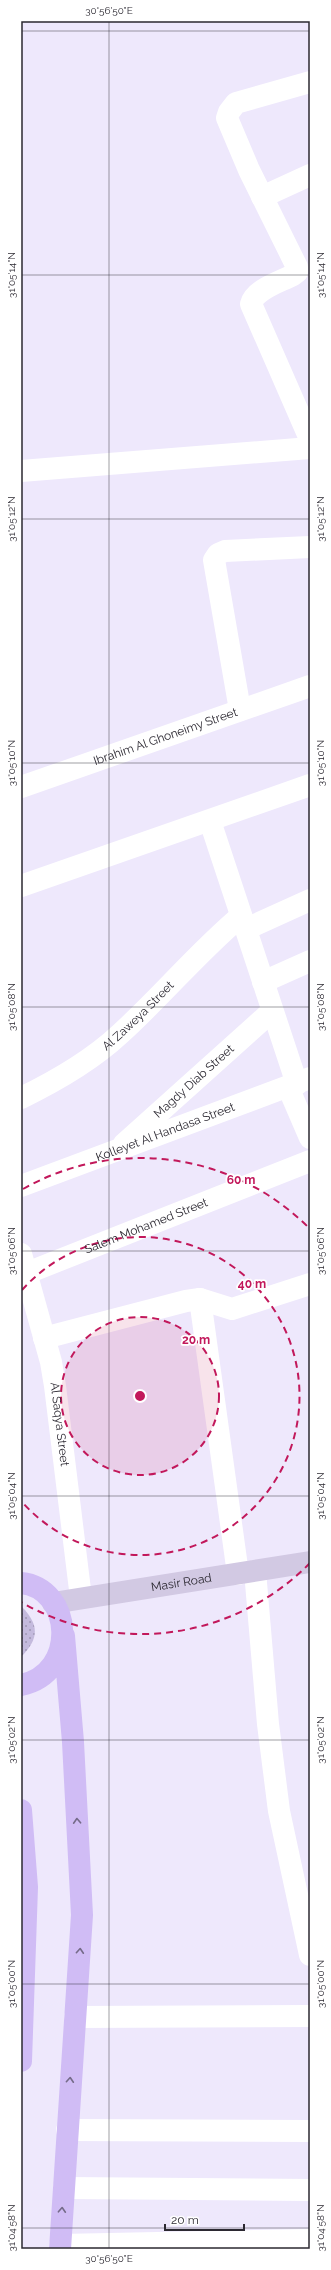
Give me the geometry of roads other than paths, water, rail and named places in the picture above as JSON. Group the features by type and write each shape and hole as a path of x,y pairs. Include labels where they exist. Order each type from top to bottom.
{"main road":[{"path":"21,1583 40,1590 53,1602 61,1618 64,1636 73,1742 82,1915 60,2247"},
{"path":"21,1685 31,1683 47,1672 59,1655 64,1636"},
{"path":"21,1810 27,1887 21,2061"}],"street":[{"path":"310,82 241,101 232,107 229,112 229,125 262,197 298,267 297,272 293,275 258,293 252,298 251,304 310,439"},
{"path":"262,197 310,175"},
{"path":"21,471 310,448"},
{"path":"240,710 214,560 218,554 225,551 310,547"},
{"name":"Ibrahim Al Ghoneimy Street","path":"21,787 310,686"},
{"path":"21,886 310,785"},
{"path":"210,821 272,1011 298,1083 310,1138"},
{"name":"Al Zaweya Street","path":"21,1098 63,1077 120,1035 192,960 244,922 310,900"},
{"path":"263,982 310,961"},
{"name":"Magdy Diab Street","path":"116,1152 272,1011"},
{"name":"Kolleyet Al Handasa Street","path":"21,1186 116,1152 298,1083"},
{"name":"Salem Mohamed Street","path":"24,1264 310,1161"},
{"name":"Al Saqya Street","path":"24,1264 55,1386 81,1598"},
{"path":"44,1338 186,1301 200,1299 232,1308 310,1284"},
{"path":"200,1299 247,1572 279,1811 310,1955"},
{"name":"Masir Road","path":"53,1602 310,1562"},
{"path":"75,2017 310,2016"},
{"path":"67,2130 310,2131"},
{"path":"64,2188 310,2190"},
{"path":"60,2247 310,2240"}]}
